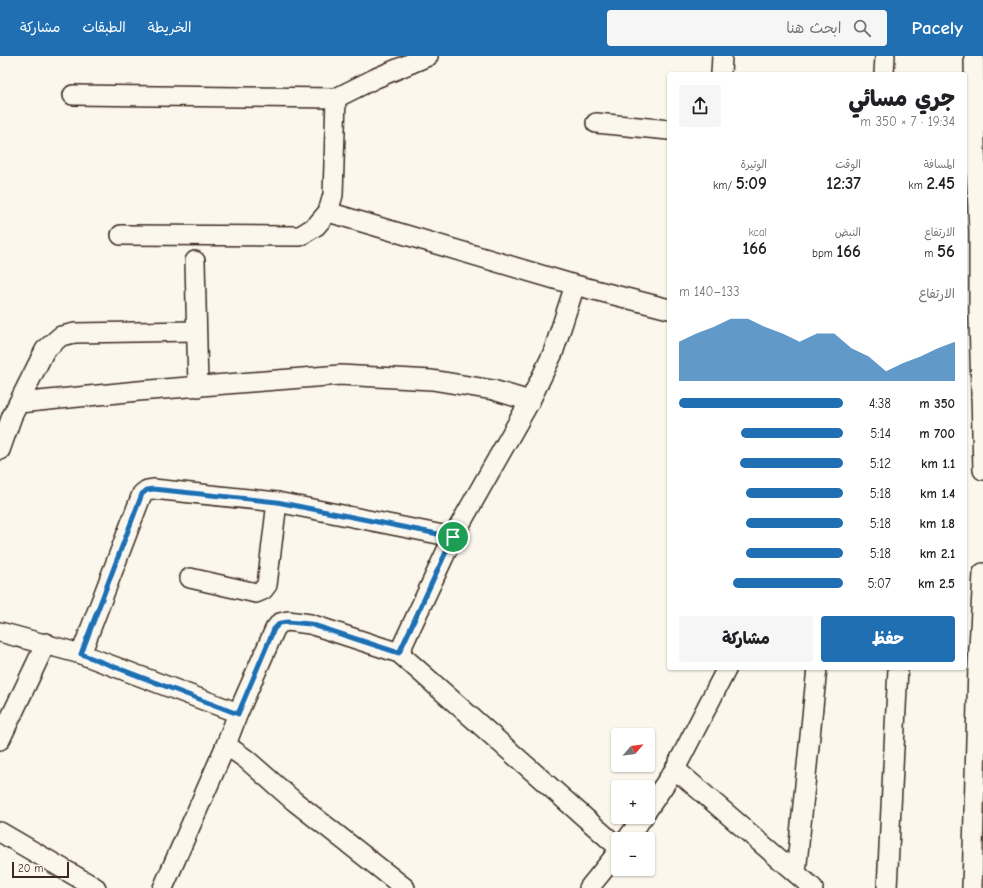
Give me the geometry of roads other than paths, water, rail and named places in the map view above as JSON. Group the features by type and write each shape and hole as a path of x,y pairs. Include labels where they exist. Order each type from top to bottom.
{"street":[{"path":"73,95 336,98 376,78 428,56"},
{"path":"721,72 722,56"},
{"path":"884,72 885,56"},
{"path":"974,56 979,146 972,232 981,317 983,470"},
{"path":"121,235 300,236 316,226 328,212 333,195 336,98"},
{"path":"596,123 667,130"},
{"path":"328,212 575,285 667,308"},
{"path":"195,261 198,387"},
{"path":"399,653 453,537 530,401 553,353 575,285"},
{"path":"0,450 12,416 45,350 61,336 75,333 196,331"},
{"path":"19,403 138,391 340,374 432,380 493,390 530,401"},
{"path":"81,654 142,494 147,490 153,489 277,502 453,537"},
{"path":"190,578 256,593 263,590 267,585 277,502"},
{"path":"972,888 975,666 983,573"},
{"path":"163,888 226,745 274,629 280,623 288,622 310,624 399,653 611,841"},
{"path":"0,632 46,643 81,654 238,714"},
{"path":"0,740 46,643"},
{"path":"655,799 675,769 726,670"},
{"path":"796,873 817,670"},
{"path":"887,888 898,670"},
{"path":"226,745 246,759 294,802 405,888"},
{"path":"675,769 813,888"},
{"path":"0,832 96,888"},
{"path":"589,888 611,861"}]}
